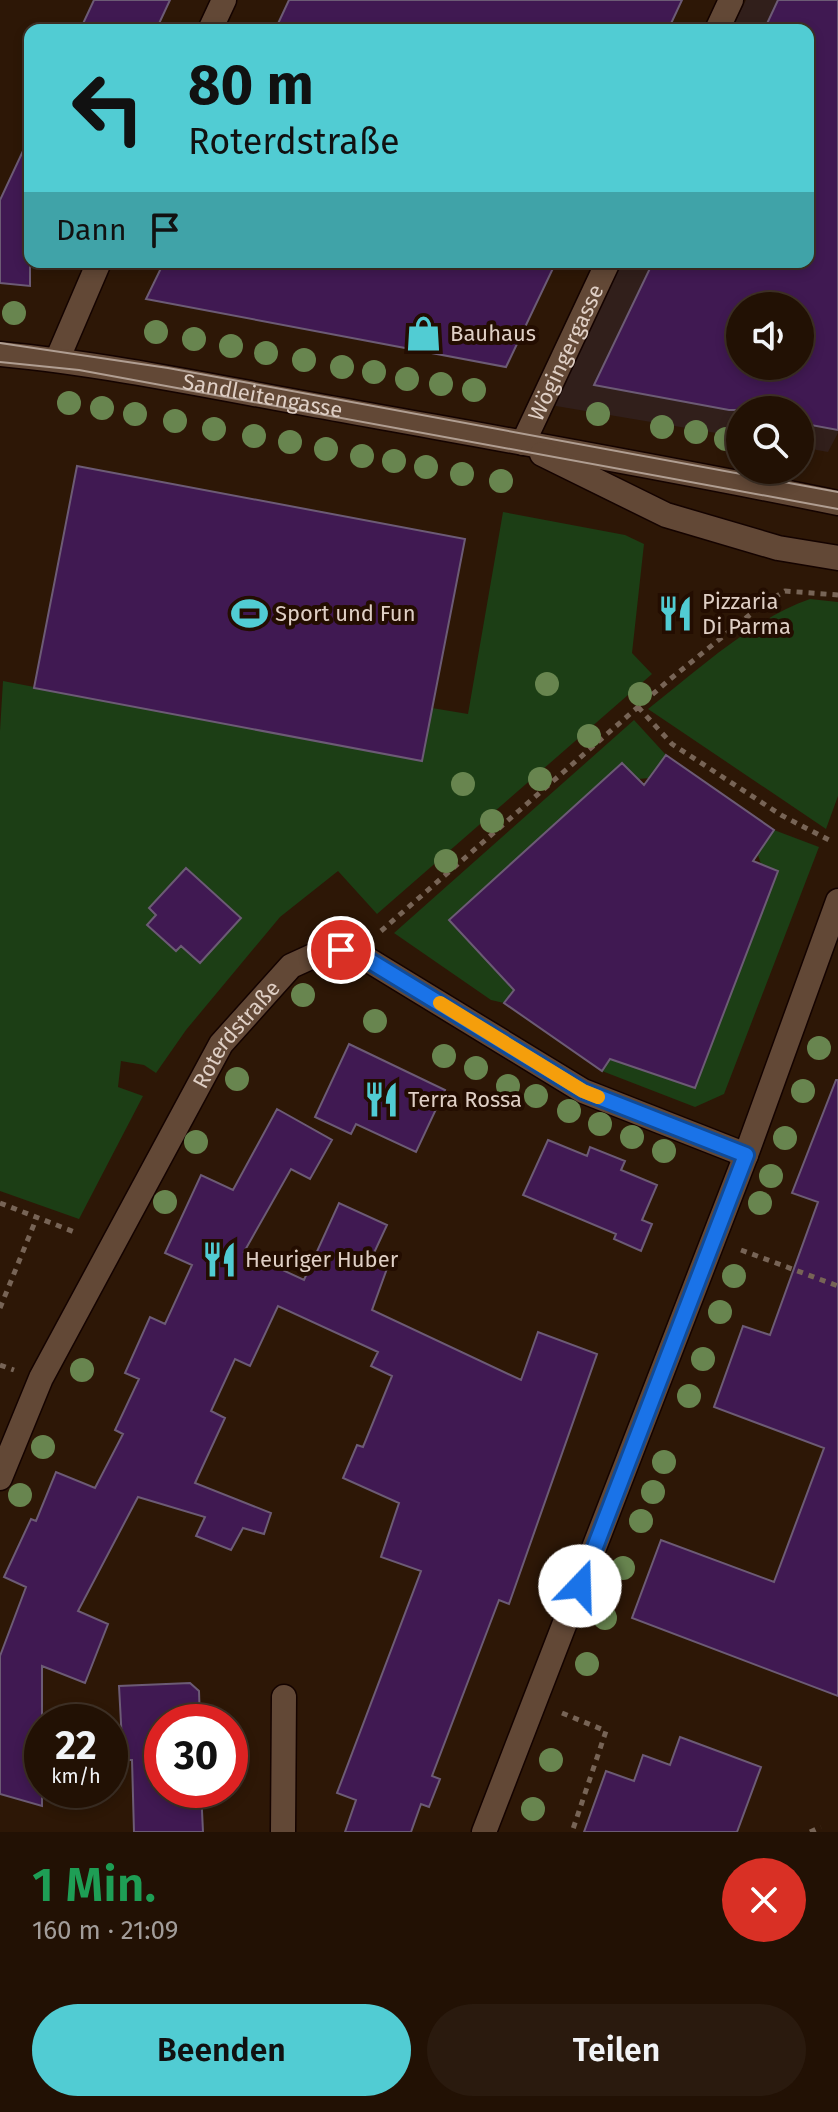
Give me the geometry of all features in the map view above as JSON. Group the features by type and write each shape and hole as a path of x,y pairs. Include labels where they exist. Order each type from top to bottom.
{"street":[{"path":"213,24 224,0"},
{"path":"720,24 731,0"},
{"path":"57,360 96,268"},
{"name":"Wögingergasse","path":"523,443 605,268"},
{"name":"Sandleitengasse","path":"0,354 57,360 656,466 838,503"},
{"name":"Sandleitengasse","path":"523,443 666,515 778,548 838,558"},
{"path":"484,1832 746,1155 838,901"},
{"name":"Roterdstraße","path":"0,1478 41,1378 221,1044 291,966 307,957 324,951 357,953 583,1091 746,1155"},
{"path":"283,1832 284,1697"}],"path":[{"path":"381,931 638,707 762,605 785,591 838,595"},
{"path":"638,707 672,744 781,815 829,840"},
{"path":"0,1203 77,1233"},
{"path":"0,1308 37,1217"},
{"path":"713,1240 838,1286"},
{"path":"535,1701 606,1731 572,1832"},
{"path":"810,1832 821,1827"}],"shaded area":[{"path":"746,0 838,0 838,433 828,452 814,450 814,396 726,396 726,435 550,405 616,268 814,268 814,24 734,24"}],"green space":[{"path":"503,512 625,535 644,544 632,653 652,674 377,914 338,871 280,917 186,1030 156,1073 144,1065 121,1061 118,1087 143,1096 79,1219 0,1191 0,731 3,681 421,761 432,708 468,714"},
{"path":"810,599 838,602 838,796 826,829 648,709 747,632"},
{"path":"634,720 666,755 649,778 639,779 622,763 449,920 516,987 504,1003 491,1000 394,933"},
{"path":"774,830 819,847 724,1094 695,1107 602,1071 614,1053 631,1066 695,1088 778,872 761,864 758,855"}],"building":[{"path":"94,0 170,0 159,24 83,24"},
{"path":"289,0 682,0 671,24 278,24"},
{"path":"778,0 838,0 838,430 814,426 814,396 726,396 726,409 594,385 650,268 814,268 814,24 767,24"},
{"path":"24,149 24,268 30,268 30,286 0,283 0,200"},
{"name":"Bauhaus","path":"161,268 553,268 506,367 146,299"},
{"name":"Sport und Fun","path":"77,466 465,539 422,761 34,688"},
{"path":"666,755 774,830 753,861 778,871 695,1088 610,1059 602,1071 504,1003 514,990 449,920 622,763 644,785"},
{"path":"186,868 241,918 200,963 181,946 176,951 147,925 156,915 149,908"},
{"name":"Terra Rossa","path":"349,1044 445,1090 416,1152 356,1124 351,1134 315,1117"},
{"path":"836,1080 838,1696 632,1618 661,1540 774,1582 824,1448 714,1407 743,1326 770,1335 818,1202 792,1193"},
{"path":"277,1109 332,1140 310,1179 291,1169 244,1252 304,1280 339,1203 387,1225 373,1255 389,1263 372,1310 521,1380 538,1332 597,1354 509,1604 499,1600 432,1776 440,1779 429,1807 421,1804 411,1832 345,1832 356,1800 337,1793 421,1571 381,1557 399,1503 343,1478 357,1445 363,1447 392,1376 371,1366 378,1352 278,1306 250,1366 235,1359 211,1411 225,1418 195,1483 271,1513 264,1534 243,1528 231,1550 196,1536 205,1517 138,1497 78,1611 108,1624 85,1683 42,1666 42,1704 24,1704 24,1801 0,1794 0,1656 26,1587 4,1577 31,1519 36,1521 56,1472 95,1488 123,1434 115,1430 139,1379 125,1373 150,1317 165,1324 192,1265 165,1253 201,1175 233,1190"},
{"path":"548,1140 587,1156 590,1147 625,1161 621,1170 657,1185 642,1220 652,1224 641,1251 614,1239 616,1234 523,1195"},
{"path":"190,1683 199,1691 199,1704 144,1704 144,1808 202,1808 203,1832 134,1832 132,1760 128,1760 128,1704 120,1704 119,1686"},
{"path":"680,1737 761,1767 737,1832 584,1832 606,1771 634,1781 643,1755 670,1765"}],"tram line":[{"path":"0,343 168,368 838,492"},
{"path":"0,362 79,370 838,509"}],"slow traffic":[{"path":"440,1003 583,1091 598,1097"}],"place":[{"name":"Bauhaus","path":"424,333"},
{"name":"Sport und Fun","path":"249,613"},
{"name":"Pizzaria Di Parma","path":"676,614"},
{"name":"Terra Rossa","path":"382,1099"},
{"name":"Heuriger Huber","path":"219,1259"}],"route":[{"path":"341,950 357,953 583,1091 746,1155 580,1586"}]}
